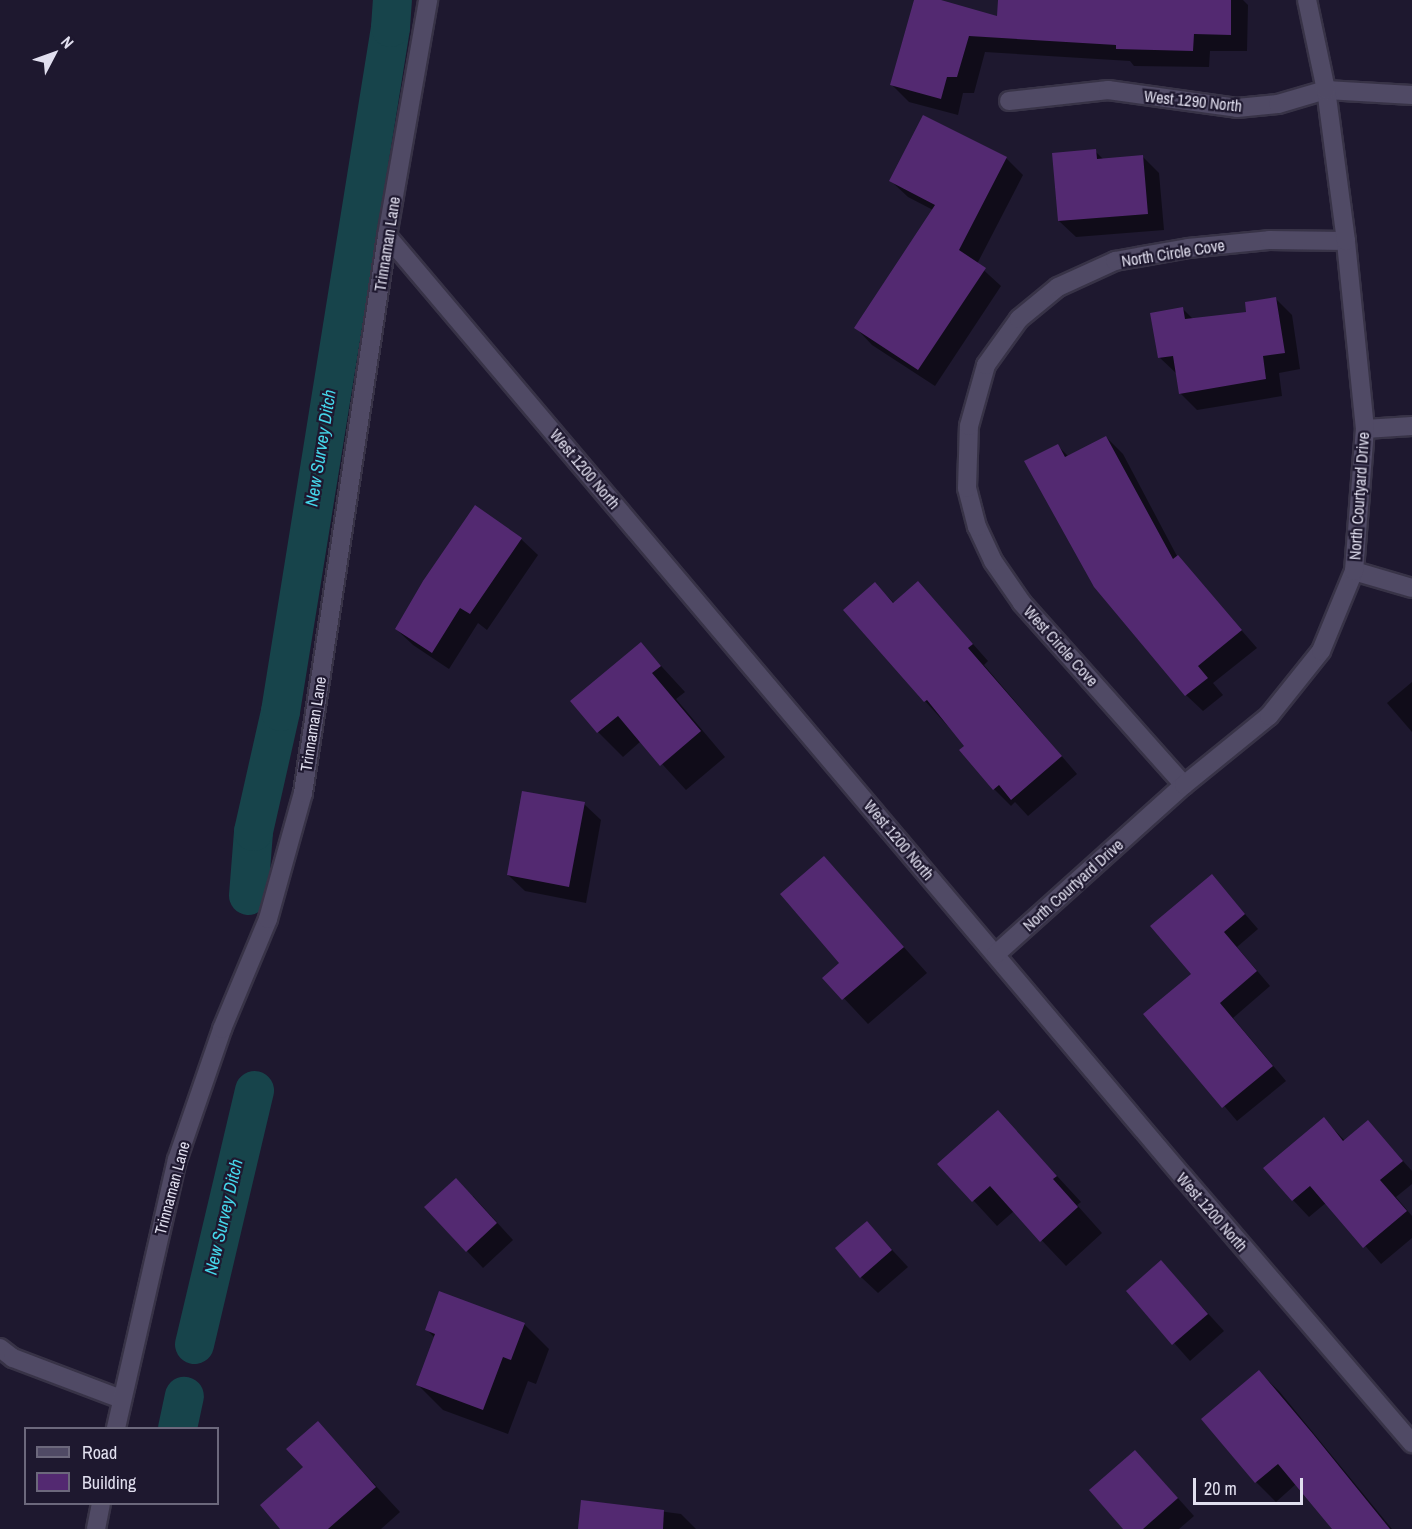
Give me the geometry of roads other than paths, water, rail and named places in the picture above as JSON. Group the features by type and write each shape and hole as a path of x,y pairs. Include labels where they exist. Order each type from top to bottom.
{"street":[{"name":"Trinnaman Lane","path":"116,1427 177,1160 222,1029 268,919 303,793 387,236 428,0"},
{"name":"North Courtyard Drive","path":"996,954 1184,785 1269,716 1321,651 1354,571 1365,429 1346,241 1326,90 1307,0"},
{"name":"West 1290 North","path":"1009,101 1108,90 1237,108 1278,104 1326,90 1412,95"},
{"name":"West 1200 North","path":"387,236 1184,1178 1412,1443"},
{"name":"North Circle Cove","path":"967,488 969,426 986,365 1019,319 1058,287 1115,261 1188,248 1269,240 1346,241"},
{"path":"1365,429 1412,426"},
{"name":"West Circle Cove","path":"967,488 977,527 993,561 1022,603 1184,785"},
{"path":"1354,571 1412,588"},
{"path":"0,1348 13,1358 122,1399"},
{"path":"96,1529 101,1505"}],"waterway":[{"name":"New Survey Ditch","path":"248,895 253,831 280,711 390,27 392,0"},
{"name":"New Survey Ditch","path":"194,1344 254,1090"},
{"name":"New Survey Ditch","path":"177,1427 184,1396"}]}
